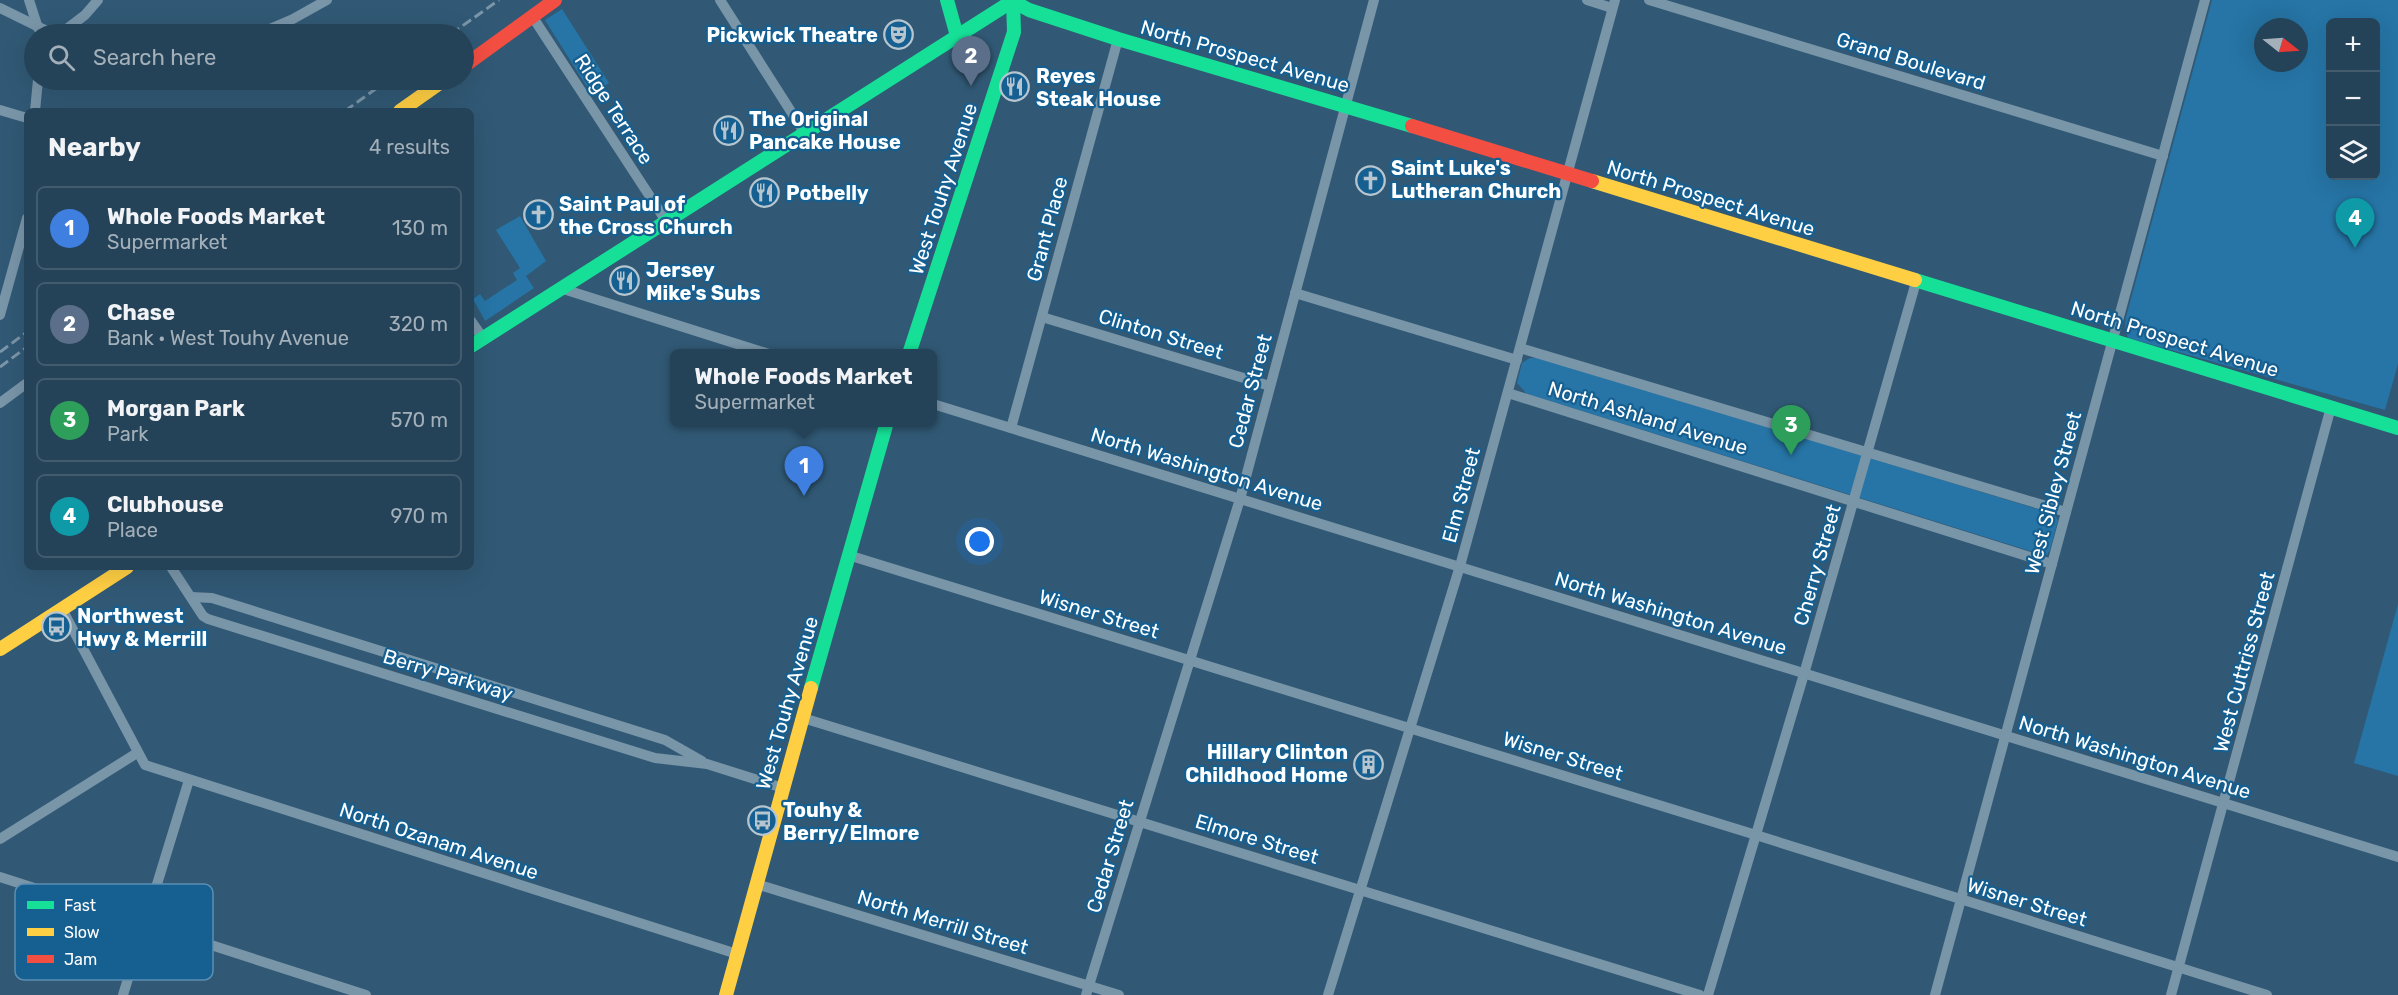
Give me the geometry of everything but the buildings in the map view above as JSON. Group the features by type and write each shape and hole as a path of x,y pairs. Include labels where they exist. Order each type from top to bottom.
{"main road":[{"path":"474,59 555,0"},
{"path":"947,0 957,36"},
{"path":"477,342 1013,0"},
{"name":"North Prospect Avenue","path":"1013,0 1029,10 1118,39 1345,106 2398,428"},
{"name":"West Touhy Avenue","path":"911,349 1014,32 1013,0"},
{"path":"404,108 430,90"},
{"name":"West Touhy Avenue","path":"726,995 886,427"},
{"path":"0,649 122,570"}],"street":[{"path":"28,0 37,24"},
{"path":"73,24 98,0"},
{"path":"281,24 327,0"},
{"path":"720,0 804,132"},
{"name":"Cedar Street","path":"1088,990 1240,499 1374,0"},
{"path":"1587,0 1613,4"},
{"name":"Grand Boulevard","path":"1649,0 2163,156"},
{"name":"West Sibley Street","path":"1935,995 2205,0"},
{"name":"Elm Street","path":"1328,995 1460,566 1613,4"},
{"path":"0,8 30,24"},
{"name":"Ridge Terrace","path":"532,16 666,221"},
{"name":"Grant Place","path":"1011,429 1118,39"},
{"path":"35,108 37,90"},
{"path":"0,110 24,117"},
{"path":"0,315 24,230"},
{"name":"Cherry Street","path":"1708,995 1804,674 1916,282"},
{"path":"561,288 753,349"},
{"path":"1295,293 1516,360"},
{"name":"Clinton Street","path":"1042,317 1270,386"},
{"name":"North Ashland Avenue","path":"1520,348 2066,512"},
{"path":"0,403 24,385"},
{"name":"North Ashland Avenue","path":"1508,393 2052,564"},
{"name":"North Washington Avenue","path":"937,405 2398,857"},
{"name":"West Cuttriss Street","path":"2171,995 2331,407"},
{"name":"Wisner Street","path":"848,555 2267,995"},
{"name":"Berry Parkway","path":"173,570 203,616 208,619 655,758 707,764 783,788"},
{"name":"Berry Parkway","path":"191,597 212,598 665,740 707,764"},
{"path":"0,839 137,753 62,609"},
{"name":"Elmore Street","path":"803,718 1700,995"},
{"name":"North Ozanam Avenue","path":"137,753 145,765 189,780 737,954"},
{"path":"157,884 189,780"},
{"path":"0,877 22,884"},
{"name":"North Merrill Street","path":"756,884 1088,990 1119,995"},
{"path":"213,946 366,995"},
{"path":"123,995 128,980"}],"shaded area":[{"path":"2212,0 2398,0 2398,364 2385,410 2128,338 2125,329 2126,317"},
{"path":"562,9 609,83 592,95 545,20"},
{"path":"520,216 546,261 526,276 534,288 485,321 474,298 480,294 485,301 517,280 513,273 520,268 496,230"},
{"path":"1530,358 1541,358 2054,514 2058,520 2050,550 2047,555 2043,555 1534,396 1526,393 1517,383 1522,363"},
{"path":"2398,604 2398,776 2354,763"}],"railway":[{"path":"465,24 499,0"},
{"path":"349,108 374,90"},
{"path":"0,352 24,334"},
{"path":"0,367 24,349"}],"traffic: fast":[{"path":"947,0 957,36"},
{"path":"1011,0 1029,10 1118,39 1412,126"},
{"path":"911,349 1014,32 1013,0"},
{"path":"474,344 1014,0"},
{"path":"1915,280 2398,428"},
{"path":"811,688 886,427"}],"traffic: slow":[{"path":"404,108 430,90"},
{"path":"1592,181 1915,280"},
{"path":"0,649 122,570"},
{"path":"726,995 811,688"}],"traffic: jam":[{"path":"474,59 555,0"},
{"path":"1412,126 1592,181"}],"place":[{"name":"Pickwick Theatre","path":"899,35"},
{"name":"Chase","path":"971,86"},
{"name":"Reyes Steak House","path":"1015,87"},
{"name":"The Original Pancake House","path":"728,131"},
{"name":"Saint Luke's Lutheran Church","path":"1370,180"},
{"name":"Potbelly","path":"765,193"},
{"name":"Saint Paul of the Cross Church","path":"538,215"},
{"name":"Clubhouse","path":"2355,248"},
{"name":"Jersey Mike's Subs","path":"625,281"},
{"name":"Morgan Park","path":"1791,455"},
{"name":"Whole Foods Market","path":"804,496"},
{"name":"Northwest Hwy & Merrill","path":"56,627"},
{"name":"Hillary Clinton Childhood Home","path":"1369,764"},
{"name":"Touhy & Berry/Elmore","path":"762,821"}]}
